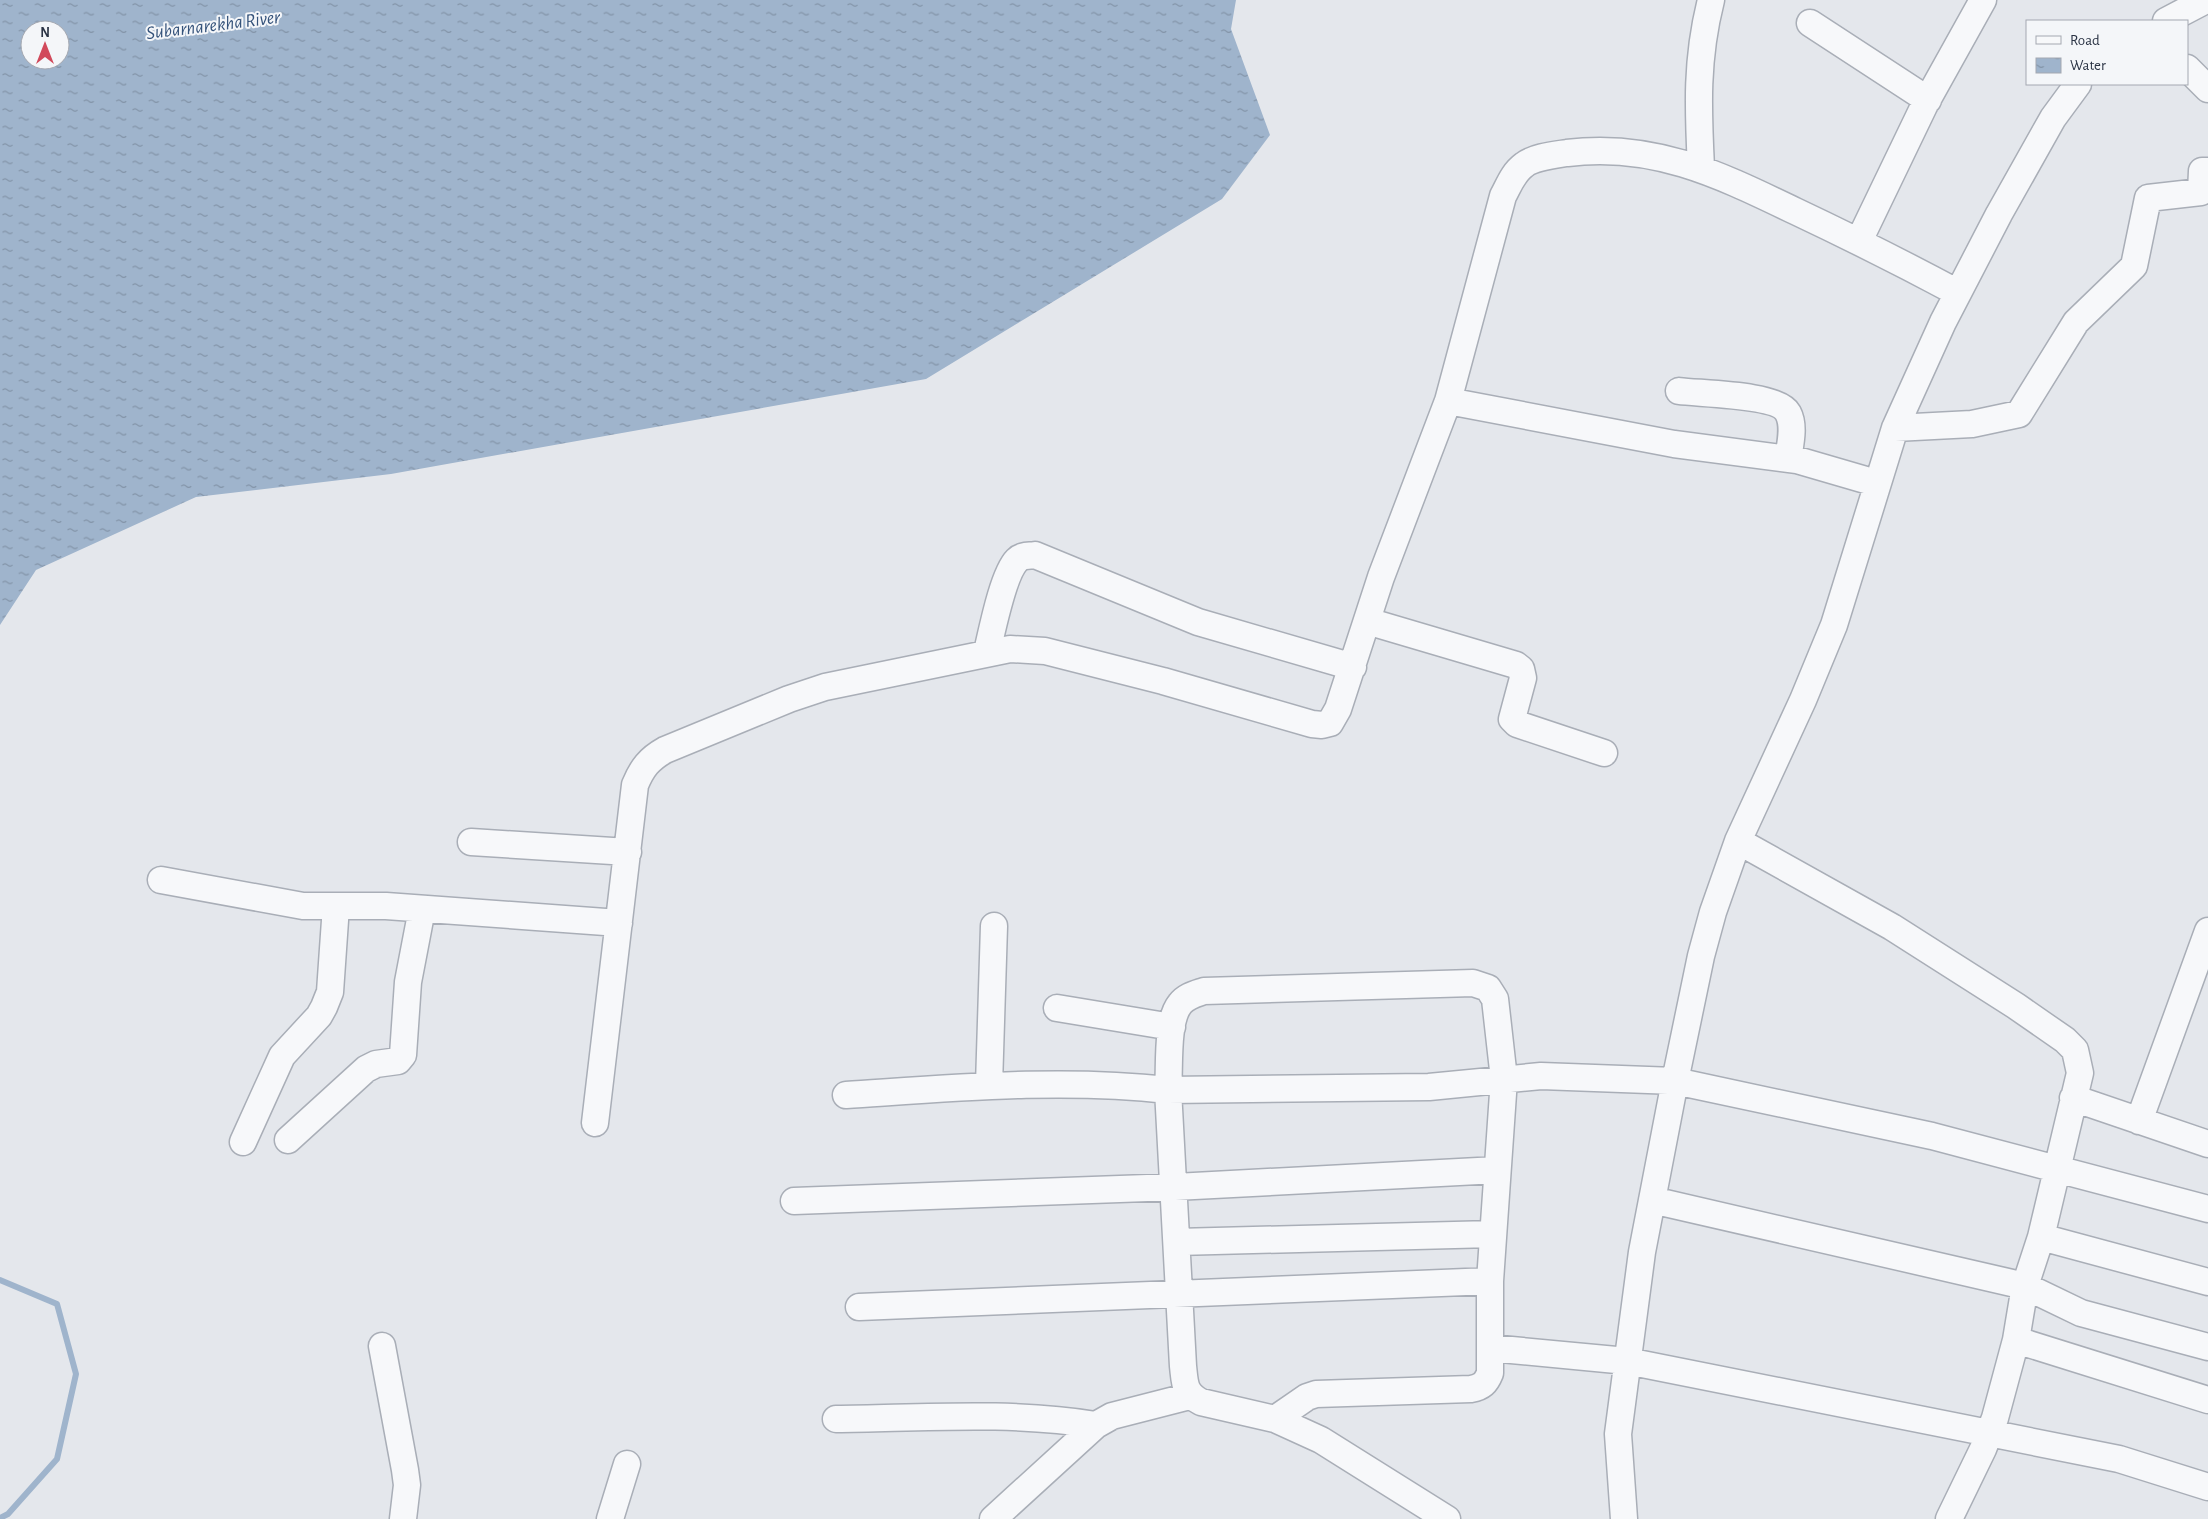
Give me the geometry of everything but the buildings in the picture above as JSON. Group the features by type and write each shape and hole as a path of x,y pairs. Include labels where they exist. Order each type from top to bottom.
{"street":[{"path":"1701,168 1697,87 1702,40 1711,0"},
{"path":"1859,241 1928,100 1984,0"},
{"path":"2168,20 2206,0"},
{"path":"1810,23 1928,100"},
{"path":"2188,69 2208,89"},
{"path":"1624,1519 1618,1434 1642,1252 1701,956 1713,912 1738,841 1803,700 1834,625 1876,482 1895,428 1958,293 1999,214 2053,118 2077,85"},
{"path":"595,1122 635,785 642,768 651,758 665,750 789,699 825,687 986,652 1028,648 1322,726 1330,723 1335,717 1353,667 1380,577 1448,401 1503,196 1512,176 1525,164 1560,154 1618,152 1671,158 1701,168 1859,241 1958,293"},
{"path":"1895,428 1972,424 2018,414 2076,322 2134,266 2148,198 2202,192 2202,171 2208,171"},
{"path":"1679,392 1757,399 1778,404 1787,410 1790,418 1788,459"},
{"path":"1448,401 1674,444 1822,465 1876,482"},
{"path":"986,652 1008,575 1022,556 1035,556 1198,622 1353,667"},
{"path":"1367,621 1516,665 1521,669 1523,678 1512,719 1517,724 1604,754"},
{"path":"1738,841 1892,927 2016,1006 2064,1040 2075,1050 2079,1060 2080,1073 2040,1237 2025,1286 2016,1340 1989,1432 1949,1519"},
{"path":"471,842 628,852"},
{"path":"161,880 278,903 303,906 422,909 619,923"},
{"path":"243,1142 282,1056 287,1048 319,1016 330,992 336,906"},
{"path":"288,1140 366,1069 376,1064 398,1061 403,1054 408,982 422,909"},
{"path":"989,1085 994,926"},
{"path":"2139,1121 2208,931"},
{"path":"1276,1419 1307,1397 1316,1394 1477,1388 1487,1380 1490,1373 1492,1234 1504,1079 1495,999 1488,988 1474,983 1204,991 1188,997 1180,1004 1172,1027 1168,1090 1175,1187 1183,1366 1185,1386 1190,1396 1201,1402 1276,1419 1321,1440 1447,1519"},
{"path":"1057,1008 1172,1027"},
{"path":"846,1095 989,1085 1118,1084 1168,1090 1429,1088 1541,1076 1675,1081 1932,1136 2208,1209"},
{"path":"2073,1098 2208,1144"},
{"path":"794,1201 1175,1187 1497,1170"},
{"path":"1652,1200 2025,1286 2081,1313 2208,1347"},
{"path":"1177,1242 1492,1234"},
{"path":"2040,1237 2208,1282"},
{"path":"859,1307 1490,1281"},
{"path":"2016,1340 2208,1400"},
{"path":"382,1346 407,1485 403,1519"},
{"path":"1490,1348 1627,1361 2119,1459 2208,1487"},
{"path":"993,1519 1096,1425 1112,1416 1190,1396"},
{"path":"836,1419 1010,1416 1052,1418 1096,1425"},
{"path":"610,1519 627,1464"}],"water":[{"name":"Subarnarekha River","path":"0,0 1236,0 1231,29 1270,135 1222,199 926,379 391,474 196,497 36,570 0,625"}],"waterway":[{"path":"0,1280 57,1304 76,1374 57,1459 8,1514 0,1518"}]}
